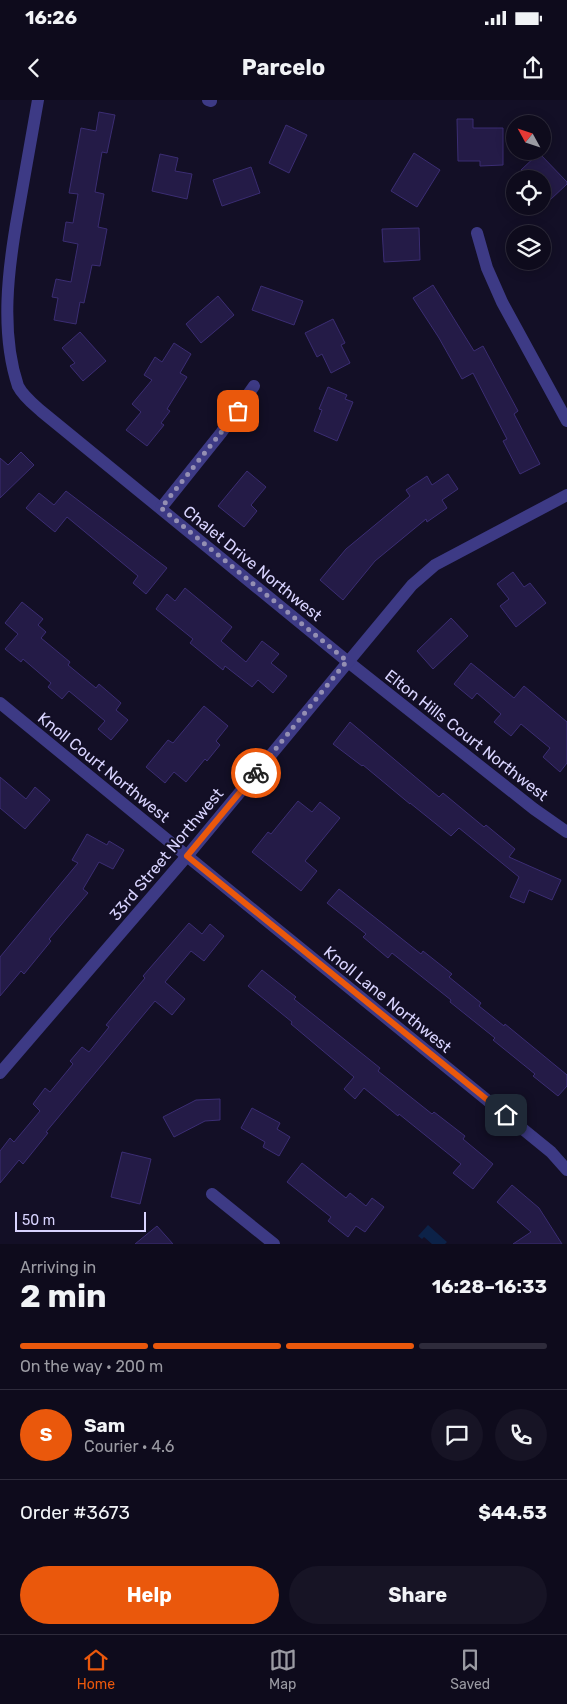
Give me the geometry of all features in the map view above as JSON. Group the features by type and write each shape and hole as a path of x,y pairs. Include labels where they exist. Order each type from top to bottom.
{"street":[{"name":"Chalet Drive Northwest","path":"38,100 5,288 4,330 6,351 19,387 28,400 347,661"},
{"path":"477,233 487,268 502,302 567,421"},
{"path":"161,508 221,433 254,386"},
{"name":"33rd Street Northwest","path":"0,1073 187,856 412,585 435,565 567,495"},
{"name":"Elton Hills Court Northwest","path":"347,661 527,803 567,832"},
{"name":"Knoll Court Northwest","path":"0,702 187,856"},
{"name":"Knoll Lane Northwest","path":"187,856 543,1146 567,1170"},
{"path":"212,1194 274,1244"}],"water":[{"path":"428,1225 447,1242 445,1244 432,1244 424,1237 422,1239 418,1236"}],"building":[{"path":"99,112 115,115 107,153 102,152 95,192 104,194 98,227 107,229 100,266 92,265 84,303 80,302 76,324 54,320 58,298 52,297 56,279 71,282 78,244 63,241 66,222 73,223 78,194 69,193 81,128 96,131"},
{"path":"457,119 473,119 473,128 503,128 503,165 480,166 480,161 458,161"},
{"path":"286,125 307,135 289,173 269,163"},
{"path":"414,153 440,170 417,207 391,191"},
{"path":"160,154 178,158 175,171 192,174 187,199 152,191"},
{"path":"532,160 546,160 567,184 551,199 551,170 521,170"},
{"path":"251,167 260,193 222,206 213,180"},
{"path":"419,228 420,260 384,262 382,229"},
{"path":"433,285 474,351 483,346 518,411 514,414 540,464 520,474 503,441 507,439 473,373 462,379 439,338 413,298"},
{"path":"261,286 303,301 294,325 252,310"},
{"path":"218,296 234,315 201,343 186,324"},
{"path":"333,319 345,343 341,345 350,363 331,373 322,354 317,357 305,333"},
{"path":"80,332 106,361 83,381 70,366 75,363 62,348"},
{"path":"174,343 191,354 180,373 187,377 167,409 170,411 161,423 164,425 147,446 126,430 141,412 132,404 152,380 144,375 155,357 162,362"},
{"path":"328,387 347,395 345,399 353,402 337,441 314,431 322,410 319,409"},
{"path":"21,452 34,465 0,498 0,458 8,465"},
{"path":"247,471 266,487 251,505 257,511 244,527 218,506"},
{"path":"448,474 458,489 442,500 447,508 427,522 426,519 375,561 343,600 320,580 346,549 410,496 406,490 427,476 432,485"},
{"path":"66,491 167,568 146,594 133,583 138,576 67,517 55,532 26,508 39,493 54,505"},
{"path":"513,572 524,587 530,583 546,603 516,627 500,606 509,599 497,584"},
{"path":"185,588 232,627 221,641 246,662 262,641 279,654 271,663 287,676 273,693 258,680 252,687 225,666 223,670 190,643 193,639 156,609 167,594 175,601"},
{"path":"22,602 43,619 38,625 46,632 41,638 70,662 68,665 96,688 99,684 121,703 116,710 128,720 111,740 98,729 105,721 69,691 62,699 48,687 51,683 23,659 21,662 5,649 18,634 5,623"},
{"path":"451,618 468,636 433,669 417,651"},
{"path":"471,663 514,698 524,686 567,722 567,763 560,772 543,757 550,748 521,724 511,736 494,722 501,714 477,693 472,699 454,684"},
{"path":"204,706 228,726 216,741 220,745 207,761 205,759 186,782 174,772 165,783 146,767 168,740 173,743"},
{"path":"350,722 439,797 443,793 484,827 486,825 515,849 509,857 561,880 552,900 529,890 524,903 510,897 519,877 459,828 451,836 363,765 333,744"},
{"path":"0,777 26,799 35,787 50,800 25,829 0,808"},
{"path":"298,801 312,812 320,802 340,818 305,861 317,871 301,891 252,852 268,832 271,834"},
{"path":"87,834 107,845 109,841 124,850 113,869 99,862 83,889 88,893 49,939 51,941 24,974 21,971 0,996 0,957 78,863 72,860"},
{"path":"339,889 421,954 423,951 452,974 449,977 481,1003 479,1006 504,1026 505,1024 567,1075 567,1086 558,1096 533,1076 535,1074 493,1040 495,1038 450,1002 451,1000 392,953 388,958 363,937 366,934 327,903"},
{"path":"189,923 202,934 210,924 224,936 204,961 191,951 165,982 185,999 172,1015 155,1001 46,1132 48,1133 23,1164 19,1160 0,1183 0,1151 10,1138 14,1142 40,1111 33,1104 45,1088 50,1092 73,1064 70,1061 82,1047 89,1052 109,1027 106,1025 145,978 143,976"},
{"path":"262,970 296,997 294,999 380,1068 378,1071 432,1114 434,1112 465,1136 463,1139 493,1164 473,1189 453,1173 461,1164 399,1114 398,1116 364,1088 355,1099 344,1089 354,1077 248,986"},
{"path":"220,1099 220,1120 205,1121 174,1137 163,1117 196,1100"},
{"path":"252,1108 280,1123 277,1129 290,1137 279,1156 263,1147 265,1142 241,1128"},
{"path":"122,1152 151,1159 140,1204 111,1197"},
{"path":"302,1163 346,1198 350,1193 366,1206 372,1198 384,1207 365,1232 356,1226 348,1237 328,1221 331,1217 287,1182"},
{"path":"512,1185 539,1208 562,1244 513,1244 531,1232 497,1202"},
{"path":"157,1226 173,1244 135,1244"}],"way so far":[{"path":"238,411 161,508 347,661 256,773"}],"route":[{"path":"256,773 187,856 506,1115"}]}
